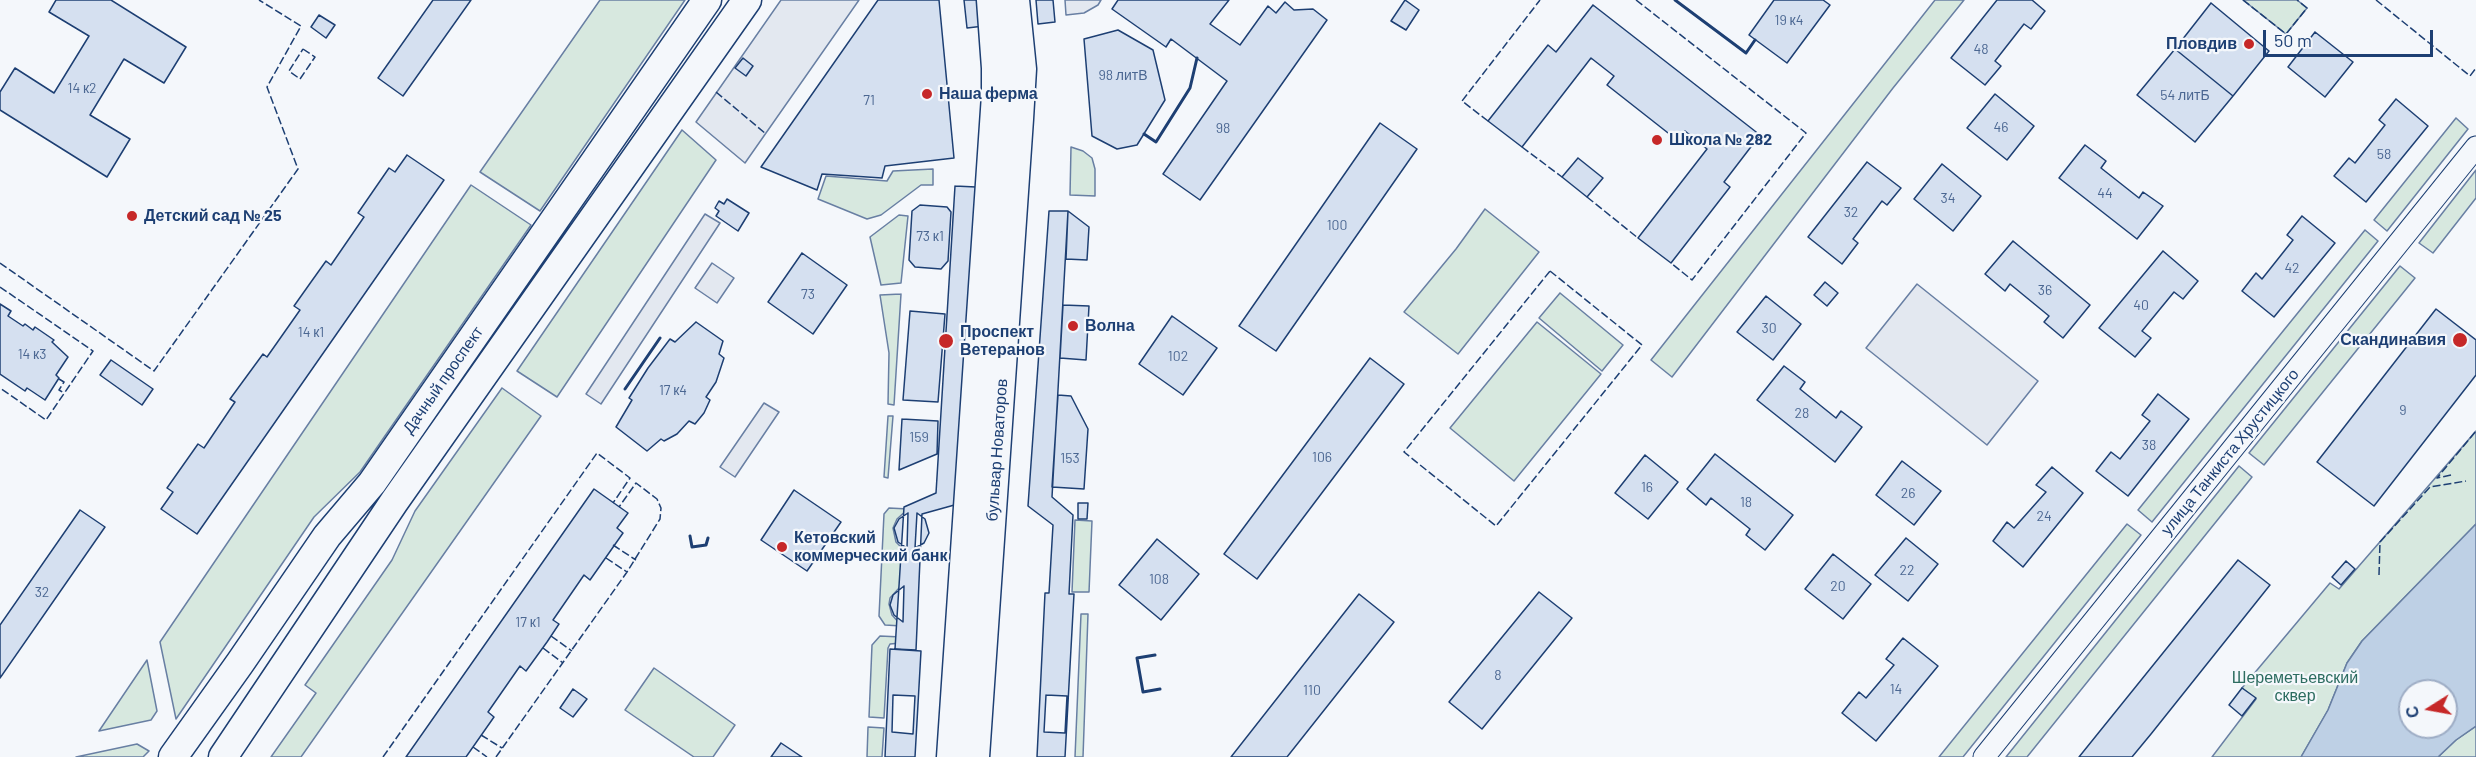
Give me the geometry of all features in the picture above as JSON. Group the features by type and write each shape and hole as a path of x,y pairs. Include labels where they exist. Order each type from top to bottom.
{"main road":[{"name":"Дачный проспект","path":"173,757 327,536 372,483 707,0"},
{"name":"Дачный проспект","path":"223,757 394,502 747,0"},
{"name":"бульвар Новаторов","path":"951,757 996,95 991,0"},
{"name":"бульвар Новаторов","path":"975,757 1022,69 1016,0"}],"street":[{"name":"улица Танкиста Хрустицкого","path":"1984,757 2476,147"}],"green space":[{"path":"600,0 685,0 540,211 480,172"},
{"path":"1935,0 1964,0 1893,88 1672,377 1651,360"},
{"path":"2243,0 2297,0 2307,8 2286,34"},
{"path":"2456,118 2468,129 2387,231 2374,220"},
{"path":"682,130 716,160 557,397 517,371"},
{"path":"1071,147 1083,151 1092,158 1095,169 1095,196 1070,195"},
{"path":"933,169 933,185 921,185 881,215 867,219 818,199 826,176 887,181 893,171"},
{"path":"2476,170 2476,198 2433,253 2419,243"},
{"path":"471,185 531,225 360,472 314,517 176,719 160,642"},
{"path":"1485,209 1539,252 1458,354 1404,312 1456,249"},
{"path":"899,215 908,216 901,283 881,285 870,237"},
{"path":"2365,230 2378,241 2152,522 2138,510"},
{"path":"2400,266 2415,278 2264,465 2249,453"},
{"path":"1560,293 1623,345 1602,371 1539,318"},
{"path":"901,294 894,405 888,404 889,353 880,295"},
{"path":"1537,322 1601,374 1514,481 1450,428"},
{"path":"502,388 541,416 301,757 271,757 316,693 305,685 392,560 415,511"},
{"path":"888,416 893,416 888,478 884,477"},
{"name":"Шереметьевский сквер","path":"2476,431 2476,524 2362,641 2347,663 2328,710 2301,757 2212,757 2256,699 2242,688 2330,583 2339,589"},
{"path":"2239,466 2252,477 2027,757 2006,757"},
{"path":"889,508 908,509 897,519 893,528 896,542 902,548 900,587 890,598 889,604 892,615 902,626 885,625 879,616 884,514"},
{"path":"1075,520 1092,521 1089,592 1072,592"},
{"path":"2127,524 2141,535 1963,757 1939,757"},
{"path":"1081,614 1088,614 1083,757 1075,757"},
{"path":"880,636 901,637 901,643 890,644 888,648 884,718 869,717 872,645"},
{"path":"147,660 157,711 151,720 99,731"},
{"path":"654,668 735,725 713,757 694,757 625,710"},
{"path":"2476,726 2476,757 2438,757 2456,740"},
{"path":"868,727 884,728 882,757 867,757"},
{"path":"137,744 149,751 143,757 76,757"}],"shaded area":[{"path":"781,0 859,0 745,163 696,122"},
{"path":"1065,0 1101,0 1098,5 1084,13 1066,15"},
{"path":"705,214 720,223 601,404 586,394"},
{"path":"712,263 734,278 717,303 695,288"},
{"path":"1917,284 2038,381 1987,445 1866,348"},
{"path":"764,403 779,412 735,477 720,467"}],"water":[{"path":"2476,524 2476,726 2458,739 2458,679 2398,679 2398,739 2457,739 2438,757 2301,757 2328,710 2347,663 2362,641"}],"building":[{"path":"56,0 111,0 186,47 164,83 124,59 90,115 130,139 107,177 0,110 0,92 15,68 54,93 89,36 49,12"},
{"path":"433,0 471,0 403,96 378,78"},
{"path":"878,0 939,0 954,158 885,166 882,178 822,174 817,190 761,167"},
{"path":"964,0 981,0 984,26 967,28"},
{"path":"1036,0 1053,0 1055,22 1038,24"},
{"path":"1118,0 1229,0 1210,24 1240,45 1268,6 1276,13 1285,2 1294,10 1313,9 1327,20 1200,200 1163,174 1227,81 1171,39 1166,47 1112,9"},
{"path":"1405,0 1419,10 1406,30 1391,21"},
{"path":"1774,0 1823,0 1830,5 1787,63 1749,35"},
{"path":"1997,0 2032,0 2045,11 2031,29 2024,24 1995,61 2001,66 1985,85 1951,58"},
{"path":"2211,3 2269,51 2233,96 2175,49"},
{"path":"1593,5 1760,135 1724,182 1730,187 1671,263 1638,238 1707,149 1685,131 1677,140 1607,85 1614,76 1591,58 1522,147 1488,121 1548,45 1556,52"},
{"path":"319,15 335,25 326,38 311,27"},
{"path":"1118,30 1153,50 1165,100 1137,145 1117,149 1092,136 1084,39"},
{"path":"2315,32 2353,62 2325,97 2288,67"},
{"path":"2175,49 2233,96 2195,142 2137,95"},
{"path":"743,58 753,66 746,76 735,68"},
{"path":"1995,94 2034,126 2007,160 1967,128"},
{"path":"2396,99 2428,126 2366,202 2334,176 2349,158 2355,163 2385,125 2379,120"},
{"path":"1380,123 1417,149 1276,351 1239,326"},
{"path":"2085,145 2106,161 2101,168 2139,198 2143,192 2163,206 2137,239 2059,178"},
{"path":"407,155 444,180 197,534 161,509 173,492 167,488 198,444 204,448 235,402 230,399 263,354 267,357 300,310 294,306 326,261 331,265 364,217 358,213 389,168 395,172"},
{"path":"1578,158 1603,178 1587,197 1562,177"},
{"path":"1867,162 1901,188 1887,205 1882,201 1853,239 1858,243 1842,264 1808,237"},
{"path":"1942,164 1981,196 1953,231 1914,199"},
{"path":"955,186 976,187 958,504 922,514 916,650 895,649 904,507 936,493"},
{"path":"727,199 749,213 738,231 716,216 719,211 715,208 719,201 724,204"},
{"path":"920,205 947,207 951,212 948,261 941,269 915,267 909,260 912,211"},
{"path":"1049,211 1068,211 1052,497 1073,515 1069,594 1074,594 1065,757 1037,757 1045,593 1049,593 1053,525 1028,506"},
{"path":"1068,211 1089,227 1087,260 1066,259"},
{"path":"2302,216 2335,243 2274,317 2242,291 2256,273 2262,279 2293,240 2287,235"},
{"path":"2013,241 2090,305 2063,338 2044,322 2049,316 2010,284 2005,291 1985,274"},
{"path":"2163,251 2198,281 2183,299 2174,292 2142,331 2151,338 2135,357 2099,328"},
{"path":"802,253 847,285 813,334 768,302"},
{"path":"1825,282 1838,293 1827,306 1814,295"},
{"path":"1766,296 1801,324 1773,360 1737,332"},
{"path":"0,304 11,311 8,316 23,326 25,324 33,330 35,327 54,340 52,342 68,357 56,375 59,378 45,400 27,388 25,391 0,374"},
{"path":"1063,305 1089,306 1086,360 1060,358"},
{"path":"2436,309 2476,340 2476,375 2374,506 2317,462"},
{"path":"910,311 945,314 938,402 903,400"},
{"path":"1172,316 1217,348 1183,395 1139,364"},
{"path":"696,322 723,341 719,354 724,358 716,382 706,397 710,400 704,413 695,424 689,421 677,434 664,441 661,439 647,451 616,427 632,400 629,398 670,339 675,342"},
{"path":"1370,358 1404,384 1257,579 1224,554"},
{"path":"111,360 153,389 142,405 100,375"},
{"path":"1784,366 1805,382 1800,389 1836,418 1841,411 1862,427 1835,462 1757,400"},
{"path":"2158,394 2189,419 2128,496 2096,471 2111,452 2120,459 2150,421 2142,415"},
{"path":"1058,395 1071,396 1088,429 1084,489 1052,487"},
{"path":"902,419 938,421 937,454 899,470"},
{"path":"1715,454 1793,515 1765,550 1746,535 1750,529 1711,498 1706,505 1687,489"},
{"path":"1645,455 1678,482 1648,519 1615,493"},
{"path":"1902,461 1941,491 1914,525 1876,495"},
{"path":"2052,467 2083,493 2023,567 1993,541 2007,522 2014,528 2046,492 2036,485"},
{"path":"594,489 628,513 617,528 623,533 590,580 584,575 553,620 559,624 547,642 526,671 520,666 488,712 494,717 466,757 406,757"},
{"path":"794,490 841,522 807,571 761,540"},
{"path":"1078,503 1088,503 1087,519 1078,519"},
{"path":"80,510 105,527 0,678 0,625"},
{"path":"908,513 907,548 898,542 894,528 899,519"},
{"path":"917,513 925,519 929,533 924,543 915,548"},
{"path":"1906,538 1938,564 1908,601 1875,575"},
{"path":"1157,539 1199,574 1161,620 1119,585"},
{"path":"1833,554 1871,584 1843,619 1805,589"},
{"path":"2238,560 2270,585 2151,734 2132,757 2079,757"},
{"path":"2346,561 2355,569 2341,585 2332,577"},
{"path":"904,586 903,622 894,615 890,605 893,595"},
{"path":"1539,592 1572,618 1482,729 1449,702"},
{"path":"1359,594 1394,622 1287,757 1231,757"},
{"path":"1903,638 1938,666 1876,741 1842,713 1859,692 1866,698 1894,665 1886,659"},
{"path":"890,649 921,651 915,757 885,757"},
{"path":"2242,688 2256,698 2242,716 2229,705"},
{"path":"573,689 587,699 573,717 560,708"},
{"path":"893,695 915,696 913,734 892,732"},
{"path":"1046,695 1067,696 1065,733 1044,732"},
{"path":"781,743 802,757 771,757"}],"fence":[{"path":"0,263 154,371 298,169 267,87 301,26 259,0"},
{"path":"1488,121 1462,101 1540,0"},
{"path":"1636,0 1806,133 1692,280 1671,263"},
{"path":"2243,0 2286,34 2307,8 2297,0"},
{"path":"2376,0 2470,76 2476,68"},
{"path":"303,49 315,57 300,79 289,71 303,49"},
{"path":"716,92 766,134"},
{"path":"1522,147 1562,177"},
{"path":"1587,197 1638,238"},
{"path":"1550,271 1642,345 1496,526 1404,452 1550,271"},
{"path":"0,287 93,351 46,420 0,388"},
{"path":"59,379 64,382 59,390 64,393"},
{"path":"2451,475 2437,478 2476,431"},
{"path":"383,757 597,453 630,478 613,503"},
{"path":"2379,575 2380,542 2430,487 2466,481"},
{"path":"496,757 627,572 660,519 661,508 657,499 636,483 619,507"},
{"path":"613,545 636,560"},
{"path":"606,558 627,572"},
{"path":"551,636 572,651"},
{"path":"543,648 563,663"},
{"path":"481,735 502,748"},
{"path":"473,747 487,757"}],"wall":[{"path":"1675,0 1746,53 1755,40"},
{"path":"1144,134 1156,142 1190,88 1197,58"},
{"path":"625,389 660,338"},
{"path":"690,536 692,547 706,545 708,538"},
{"path":"1155,655 1137,658 1143,692 1160,689"}],"place":[{"name":"Пловдив","path":"2249,44"},
{"name":"Наша ферма","path":"927,94"},
{"name":"Школа № 282","path":"1657,140"},
{"name":"Детский сад № 25","path":"132,216"},
{"name":"Волна","path":"1073,326"},
{"name":"Скандинавия","path":"2460,340"},
{"name":"Проспект Ветеранов","path":"946,341"},
{"name":"Кетовский коммерческий банк","path":"782,547"}]}
